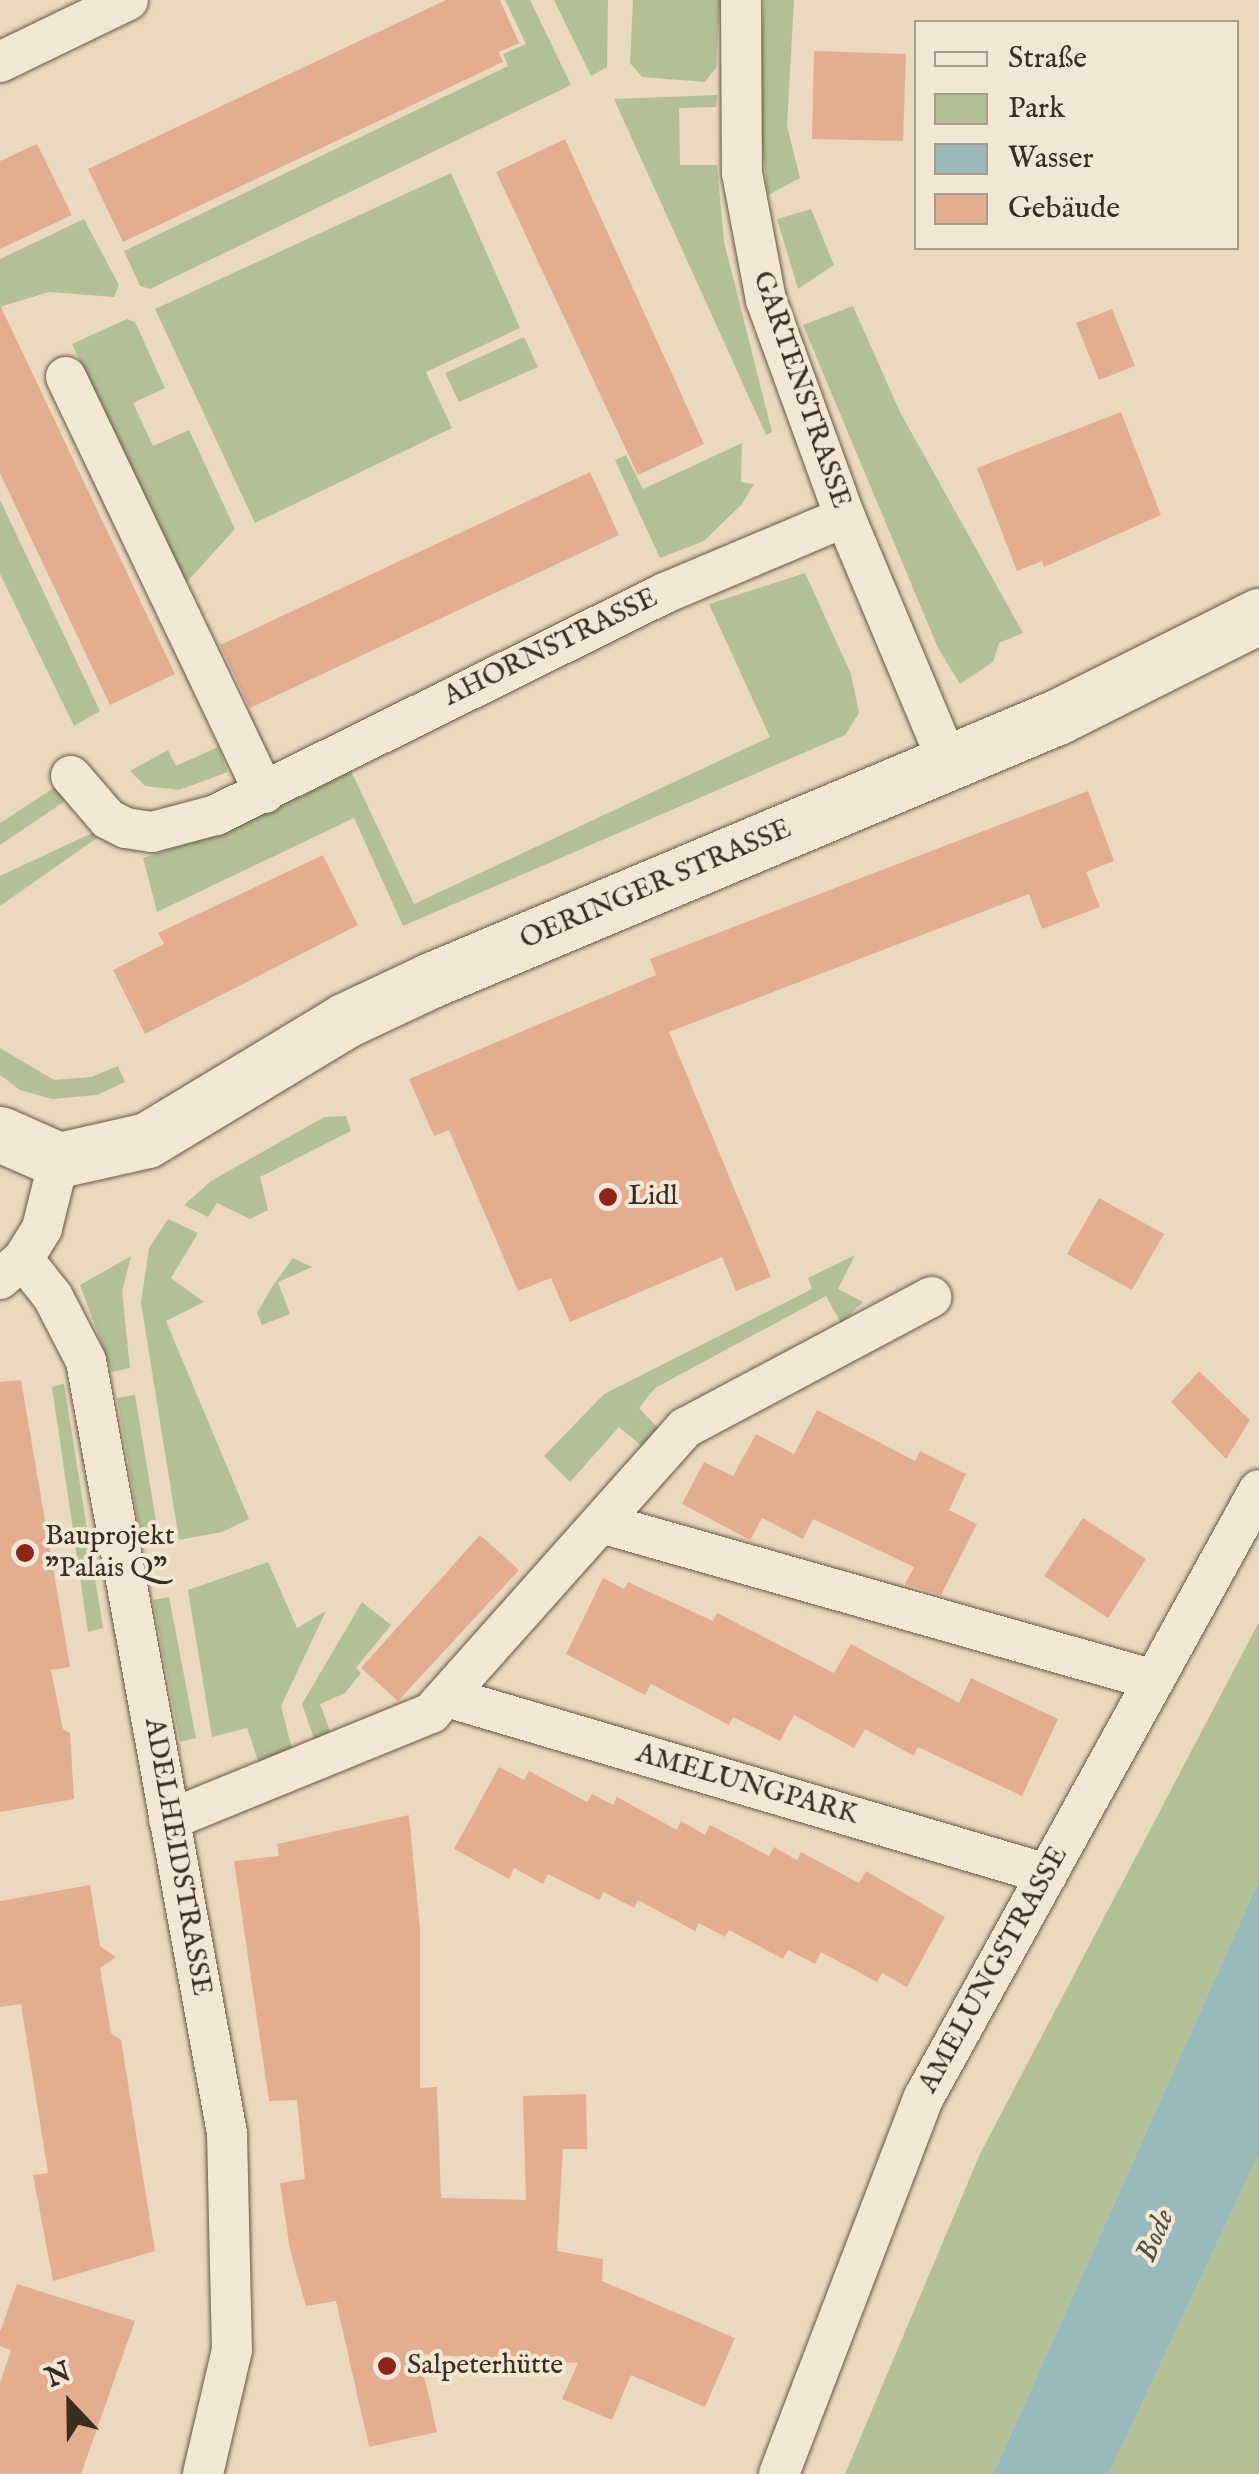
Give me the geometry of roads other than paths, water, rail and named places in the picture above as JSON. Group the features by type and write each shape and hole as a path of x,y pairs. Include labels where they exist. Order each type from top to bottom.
{"main road":[{"name":"OERINGER STRASSE","path":"60,1160 147,1140 328,1030 414,988 1056,717 1259,616"},
{"path":"0,1134 60,1160"}],"street":[{"path":"0,62 128,0"},
{"name":"GARTENSTRASSE","path":"741,0 740,126 750,237 788,370 948,762"},
{"path":"66,377 264,793"},
{"name":"AHORNSTRASSE","path":"71,776 108,819 152,832 264,793 665,593 845,517"},
{"path":"11,1269 42,1228 60,1160"},
{"name":"ADELHEIDSTRASSE","path":"11,1269 53,1297 86,1361 228,2133 235,2258 232,2350 202,2474"},
{"path":"169,1820 411,1725 447,1697 662,1450 710,1410 931,1296"},
{"name":"AMELUNGSTRASSE","path":"779,2474 924,2097 1259,1490"},
{"path":"601,1523 1154,1680"},
{"name":"AMELUNGPARK","path":"447,1697 1047,1874"}],"water":[{"name":"Bode","path":"1259,1880 1259,2154 1109,2474 993,2474"}],"place":[{"name":"Lidl","path":"608,1197"},
{"name":"Bauprojekt \"Palais Q\"","path":"25,1553"},
{"name":"Salpeterhütte","path":"387,2366"}]}
